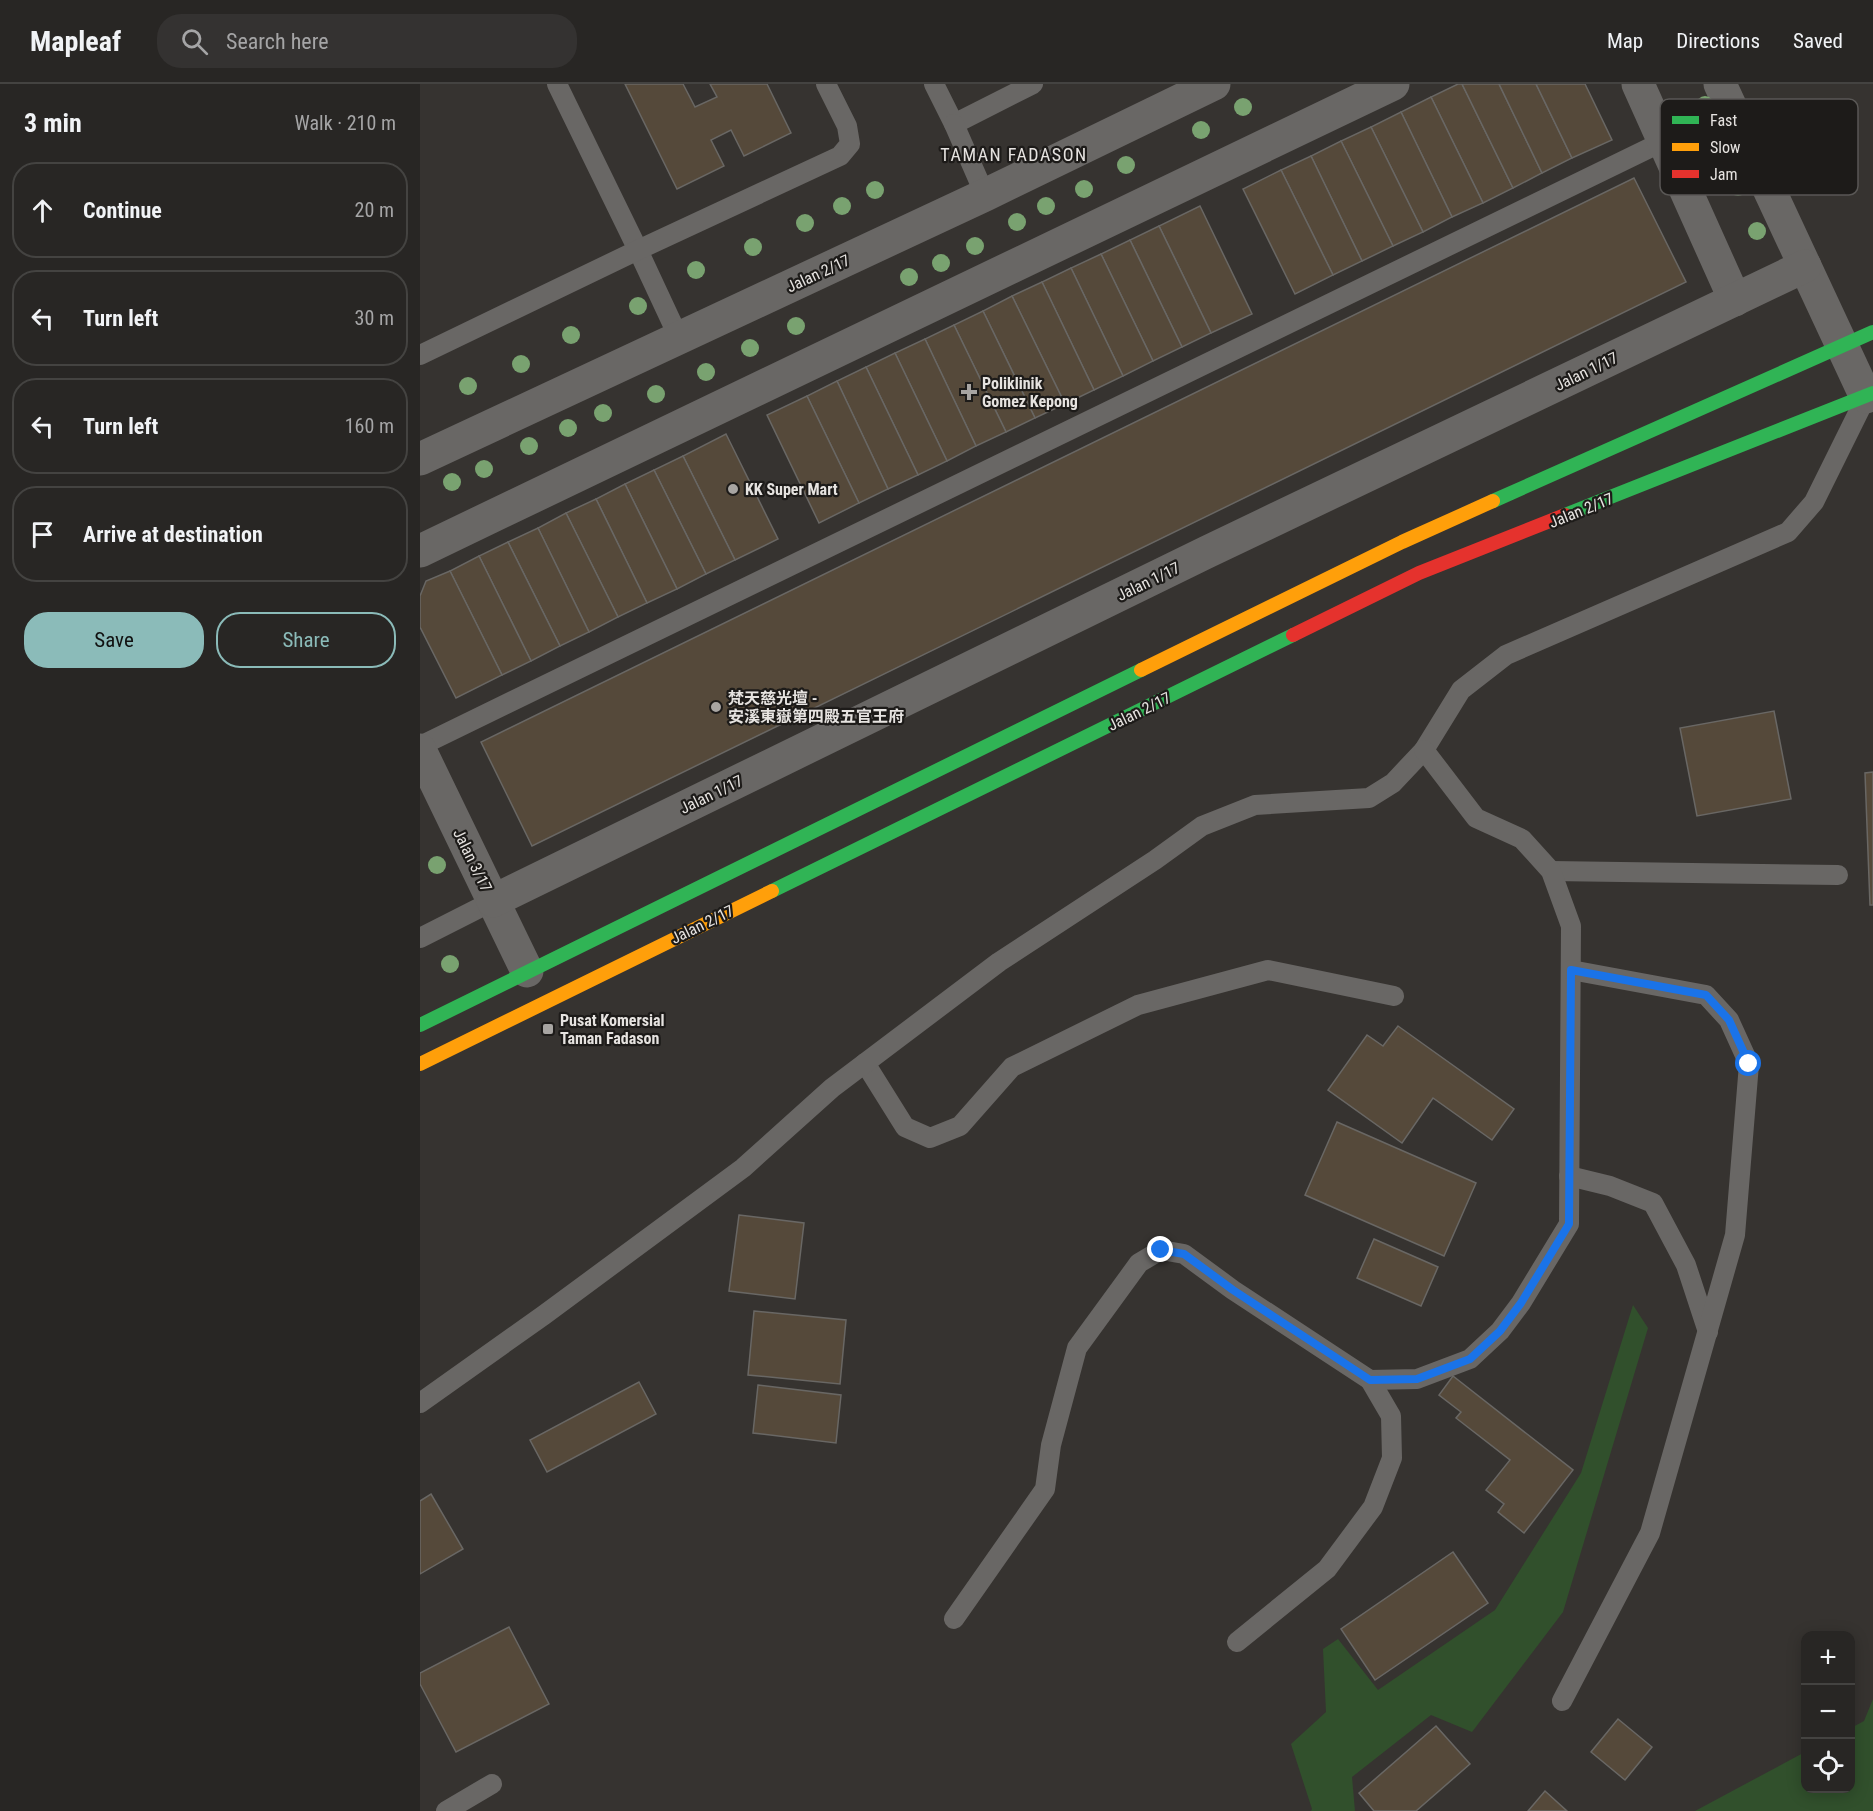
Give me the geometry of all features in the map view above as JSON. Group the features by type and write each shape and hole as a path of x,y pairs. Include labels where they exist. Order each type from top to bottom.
{"street":[{"name":"Jalan 2/17","path":"420,459 985,195 1214,84"},
{"path":"420,551 1394,84"},
{"path":"1638,84 1660,132"},
{"path":"1720,84 1727,99"},
{"path":"1688,195 1735,300"},
{"path":"1772,195 1842,347 1869,395"},
{"name":"Jalan 1/17","path":"493,901 1207,552 1805,266"},
{"path":"420,1025 527,970 1402,542 1873,332"},
{"name":"Jalan 2/17","path":"420,1064 1419,573 1869,395"},
{"name":"Jalan 3/17","path":"420,748 527,970"}],"lane":[{"path":"558,84 679,338"},
{"path":"420,355 840,156 850,144 847,126 826,84"},
{"path":"934,84 985,195"},
{"path":"954,124 1033,84"},
{"path":"420,748 1660,143"},
{"path":"420,1403 743,1168 832,1088 999,962 1155,860 1202,826 1255,805 1369,798 1393,783 1424,750 1461,690 1506,655 1788,532 1814,502 1869,395"},
{"path":"1370,1380 1417,1379 1470,1359 1500,1331 1521,1303 1569,1224 1571,926 1551,871 1522,839 1476,818 1424,750"},
{"path":"1551,871 1838,874"},
{"path":"421,934 493,901"},
{"path":"865,1063 905,1127 930,1138 960,1126 1012,1067 1138,1005 1268,970 1394,996"},
{"path":"1562,1701 1650,1533 1735,1235 1749,1064 1729,1020 1706,995 1571,970"},
{"path":"1569,1176 1610,1186 1653,1203 1686,1264 1708,1332"},
{"path":"954,1619 1045,1489 1051,1445 1077,1348 1139,1263 1161,1250 1184,1254 1233,1290 1370,1380 1391,1416 1392,1458 1373,1507 1327,1569 1237,1642"},
{"path":"446,1811 492,1785"}],"green space":[{"path":"1633,1305 1648,1328 1563,1612 1472,1732 1431,1715 1352,1777 1355,1811 1311,1811 1291,1744 1326,1712 1323,1649 1338,1639 1378,1690 1495,1610 1581,1473"},
{"path":"1873,1699 1873,1811 1695,1811 1801,1754 1801,1793 1855,1793 1855,1726 1864,1721"}],"building":[{"path":"625,84 683,84 695,107 717,97 710,84 767,84 791,133 744,156 731,130 711,140 724,166 677,189"},
{"path":"1462,84 1513,188 1483,203 1431,97"},
{"path":"1462,84 1499,84 1542,173 1513,188"},
{"path":"1499,84 1536,84 1572,158 1542,173"},
{"path":"1536,84 1585,84 1612,140 1572,158"},
{"path":"1431,97 1483,203 1452,217 1401,112"},
{"path":"1401,112 1452,217 1423,232 1371,127"},
{"path":"1371,127 1423,232 1393,246 1341,141"},
{"path":"1341,141 1393,246 1362,261 1311,156"},
{"path":"1311,156 1362,261 1333,275 1281,170"},
{"path":"1281,170 1333,275 1295,294 1243,189"},
{"path":"1634,178 1686,282 532,846 481,742"},
{"path":"1200,206 1252,314 1211,333 1159,226"},
{"path":"1159,226 1211,333 1182,347 1130,240"},
{"path":"1130,240 1182,347 1153,361 1101,254"},
{"path":"1101,254 1153,361 1123,376 1071,268"},
{"path":"1071,268 1123,376 1094,390 1042,282"},
{"path":"1042,282 1094,390 1065,404 1012,296"},
{"path":"1012,296 1065,404 1035,418 983,311"},
{"path":"983,311 1035,418 1006,432 954,325"},
{"path":"954,325 1006,432 976,446 925,339"},
{"path":"925,339 976,446 947,461 895,353"},
{"path":"895,353 947,461 918,475 866,367"},
{"path":"866,367 918,475 888,489 837,381"},
{"path":"837,381 888,489 859,503 807,396"},
{"path":"807,396 859,503 819,523 767,415"},
{"path":"726,434 778,539 735,560 683,456"},
{"path":"683,456 735,560 706,574 654,470"},
{"path":"654,470 706,574 677,589 625,484"},
{"path":"625,484 677,589 647,603 596,499"},
{"path":"596,499 647,603 618,617 566,513"},
{"path":"566,513 618,617 589,632 538,528"},
{"path":"538,528 589,632 560,646 508,542"},
{"path":"508,542 560,646 531,661 479,556"},
{"path":"479,556 531,661 502,675 450,571"},
{"path":"450,571 502,675 456,698 420,627 420,596 426,581"},
{"path":"1774,711 1791,799 1697,816 1680,728"},
{"path":"1873,772 1873,905 1870,905 1865,773"},
{"path":"1398,1026 1514,1109 1492,1140 1433,1098 1402,1143 1328,1090 1367,1035 1383,1046"},
{"path":"1337,1122 1476,1183 1444,1256 1305,1195"},
{"path":"739,1215 804,1223 795,1299 729,1291"},
{"path":"1374,1239 1438,1267 1421,1306 1357,1278"},
{"path":"754,1311 846,1320 840,1384 748,1375"},
{"path":"1453,1376 1573,1470 1524,1533 1498,1512 1504,1504 1486,1490 1510,1460 1456,1418 1461,1412 1439,1395"},
{"path":"639,1382 656,1414 547,1472 530,1440"},
{"path":"758,1385 841,1395 836,1443 753,1433"},
{"path":"431,1494 463,1549 420,1574 420,1501"},
{"path":"1453,1552 1488,1603 1375,1680 1341,1629"},
{"path":"509,1627 549,1704 456,1752 420,1684 420,1673"},
{"path":"1618,1719 1652,1747 1625,1780 1591,1752"},
{"path":"1436,1726 1470,1764 1416,1811 1374,1811 1359,1793"},
{"path":"1545,1791 1567,1811 1528,1811"}],"traffic: fast":[{"path":"1493,501 1873,332"},
{"path":"1565,515 1873,393"},
{"path":"772,891 1293,635"},
{"path":"420,1025 1141,670"}],"traffic: slow":[{"path":"1141,670 1402,542 1493,501"},
{"path":"420,1064 772,891"}],"traffic: jam":[{"path":"1293,635 1419,573 1565,515"}],"place":[{"name":"Poliklinik Gomez Kepong","path":"969,392"},
{"name":"KK Super Mart","path":"733,489"},
{"name":"梵天慈光壇 - 安溪東嶽第四殿五官王府","path":"716,707"},
{"name":"Pusat Komersial Taman Fadason","path":"548,1029"}],"district":[{"name":"TAMAN FADASON","path":"1014,155"}],"route":[{"path":"1161,1250 1184,1254 1233,1290 1370,1380 1417,1379 1470,1359 1500,1331 1521,1303 1569,1224 1571,970 1706,995 1729,1020 1749,1064"}]}
